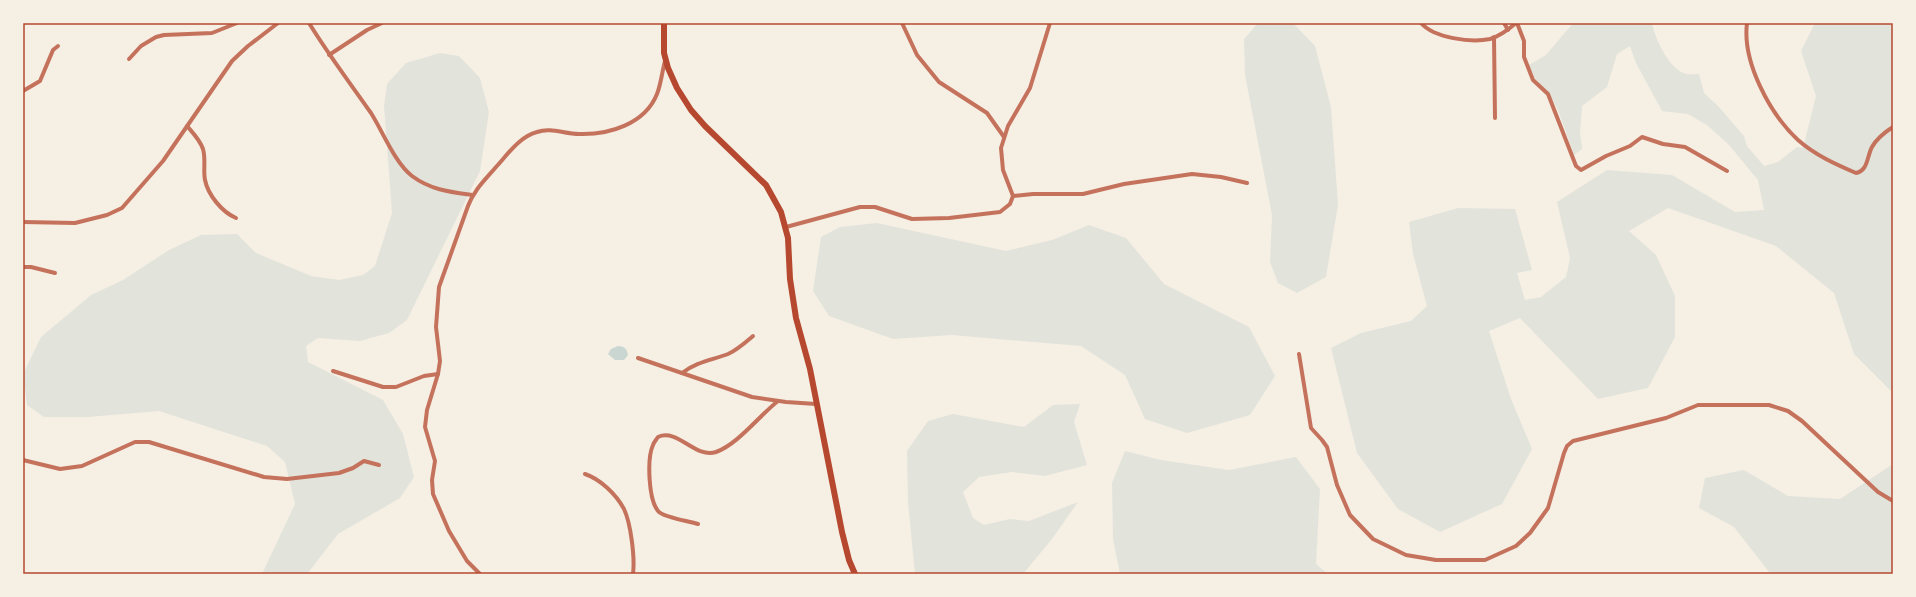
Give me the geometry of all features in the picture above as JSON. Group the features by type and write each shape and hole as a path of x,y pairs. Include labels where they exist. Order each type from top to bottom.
{"main road":[{"path":"664,23 663,45 666,61 678,88 692,110 722,144 766,185 778,206 786,227 792,299 810,369 842,532 849,560 855,574"}],"street":[{"path":"129,59 141,46 156,37 164,35 212,33 237,23"},
{"path":"23,222 75,223 116,212 122,208 152,174 239,53 278,23"},
{"path":"309,23 329,55 371,113 404,168 412,176 433,188 444,192 472,195"},
{"path":"329,55 367,30 382,23"},
{"path":"902,23 917,55 939,82 988,113 1004,137"},
{"path":"786,227 860,207 875,207 912,219 978,215 1000,212 1010,204 1013,196 1001,159 1001,148 1008,126 1030,88 1050,23"},
{"path":"1421,23 1434,32 1453,38 1474,40 1494,37 1508,30 1516,23 1524,41 1524,57 1533,80 1548,94 1576,166 1581,170 1606,156 1630,146 1642,137 1663,144 1685,147 1727,171"},
{"path":"1504,23 1508,30"},
{"path":"1747,23 1746,30 1749,54 1759,85 1775,111 1794,136 1818,155 1856,173 1861,172 1872,148 1878,139 1893,127"},
{"path":"1494,37 1495,118"},
{"path":"23,91 40,81 53,50 58,46"},
{"path":"480,574 467,560 449,530 433,494 432,480 435,461 425,427 425,418 440,362 436,327 439,288 472,195 516,144 536,132 547,129 579,134 602,132 634,122 645,114 657,94 666,61"},
{"path":"187,126 200,141 203,150 207,188 223,210 228,215 236,218"},
{"path":"1013,196 1033,194 1083,194 1124,184 1192,174 1221,177 1247,183"},
{"path":"23,267 31,267 55,273"},
{"path":"682,373 690,367 706,360 729,353 753,336"},
{"path":"1299,354 1308,420 1311,428 1327,448 1337,485 1350,515 1373,539 1406,554 1436,560 1485,560 1516,546 1530,533 1548,508 1564,453 1567,446 1573,441 1666,418 1698,405 1769,405 1788,411 1802,421 1878,492 1893,501"},
{"path":"638,358 752,397 816,404"},
{"path":"333,371 383,387 396,386 424,376 438,374"},
{"path":"698,524 659,512 656,506 651,492 650,459 653,445 658,437 667,435 708,453 716,452 740,436 778,401"},
{"path":"23,460 60,469 82,466 135,442 149,442 264,477 287,479 340,473 353,468 364,461 379,465"},
{"path":"585,474 608,488 624,509 633,548 633,574"}],"shaded area":[{"path":"1258,23 1293,23 1315,46 1331,107 1338,205 1326,277 1297,293 1278,283 1270,262 1272,215 1245,75 1244,39"},
{"path":"1573,23 1652,23 1656,37 1669,60 1680,71 1686,74 1699,74 1704,93 1718,106 1744,136 1747,146 1764,166 1778,162 1797,147 1803,148 1816,96 1801,51 1815,23 1893,23 1893,393 1854,354 1834,293 1776,246 1668,208 1629,231 1656,255 1675,296 1675,337 1648,388 1598,399 1520,318 1489,331 1511,399 1532,449 1502,504 1440,532 1398,509 1357,453 1331,348 1361,333 1411,321 1427,306 1413,254 1409,222 1458,208 1515,209 1532,270 1517,273 1525,300 1541,297 1566,277 1570,258 1557,202 1607,170 1672,175 1735,212 1764,210 1758,180 1729,145 1707,125 1688,114 1662,111 1636,63 1630,46 1617,54 1607,87 1582,106 1580,132 1582,149 1574,155 1558,110 1549,93 1535,78 1529,65 1546,55"},
{"path":"440,53 459,56 480,78 489,112 480,171 407,320 389,333 360,341 318,338 306,346 308,362 383,400 403,434 414,477 400,498 338,534 307,574 262,574 295,504 285,462 267,446 159,411 88,417 44,417 27,405 23,374 41,337 91,295 123,280 169,250 201,235 237,234 256,253 311,276 339,280 363,275 375,266 392,213 384,106 387,84 406,63"},
{"path":"877,223 1006,251 1052,240 1089,225 1126,238 1164,284 1249,327 1275,376 1250,415 1187,433 1145,419 1125,375 1081,346 952,335 893,339 829,316 813,291 821,237 840,227"},
{"path":"618,346 624,347 627,351 628,355 624,360 615,360 608,354 611,349"},
{"path":"1080,404 1074,422 1087,465 1045,476 1012,472 979,477 963,492 973,518 984,525 1010,519 1029,521 1078,502 1052,539 1023,574 915,574 908,502 907,451 928,421 953,414 1024,427 1053,405"},
{"path":"1125,451 1161,460 1229,470 1296,457 1320,489 1316,564 1328,574 1120,574 1113,539 1112,483"},
{"path":"1893,464 1893,574 1778,574 1769,572 1734,527 1699,508 1705,478 1744,470 1788,496 1840,499"}]}
